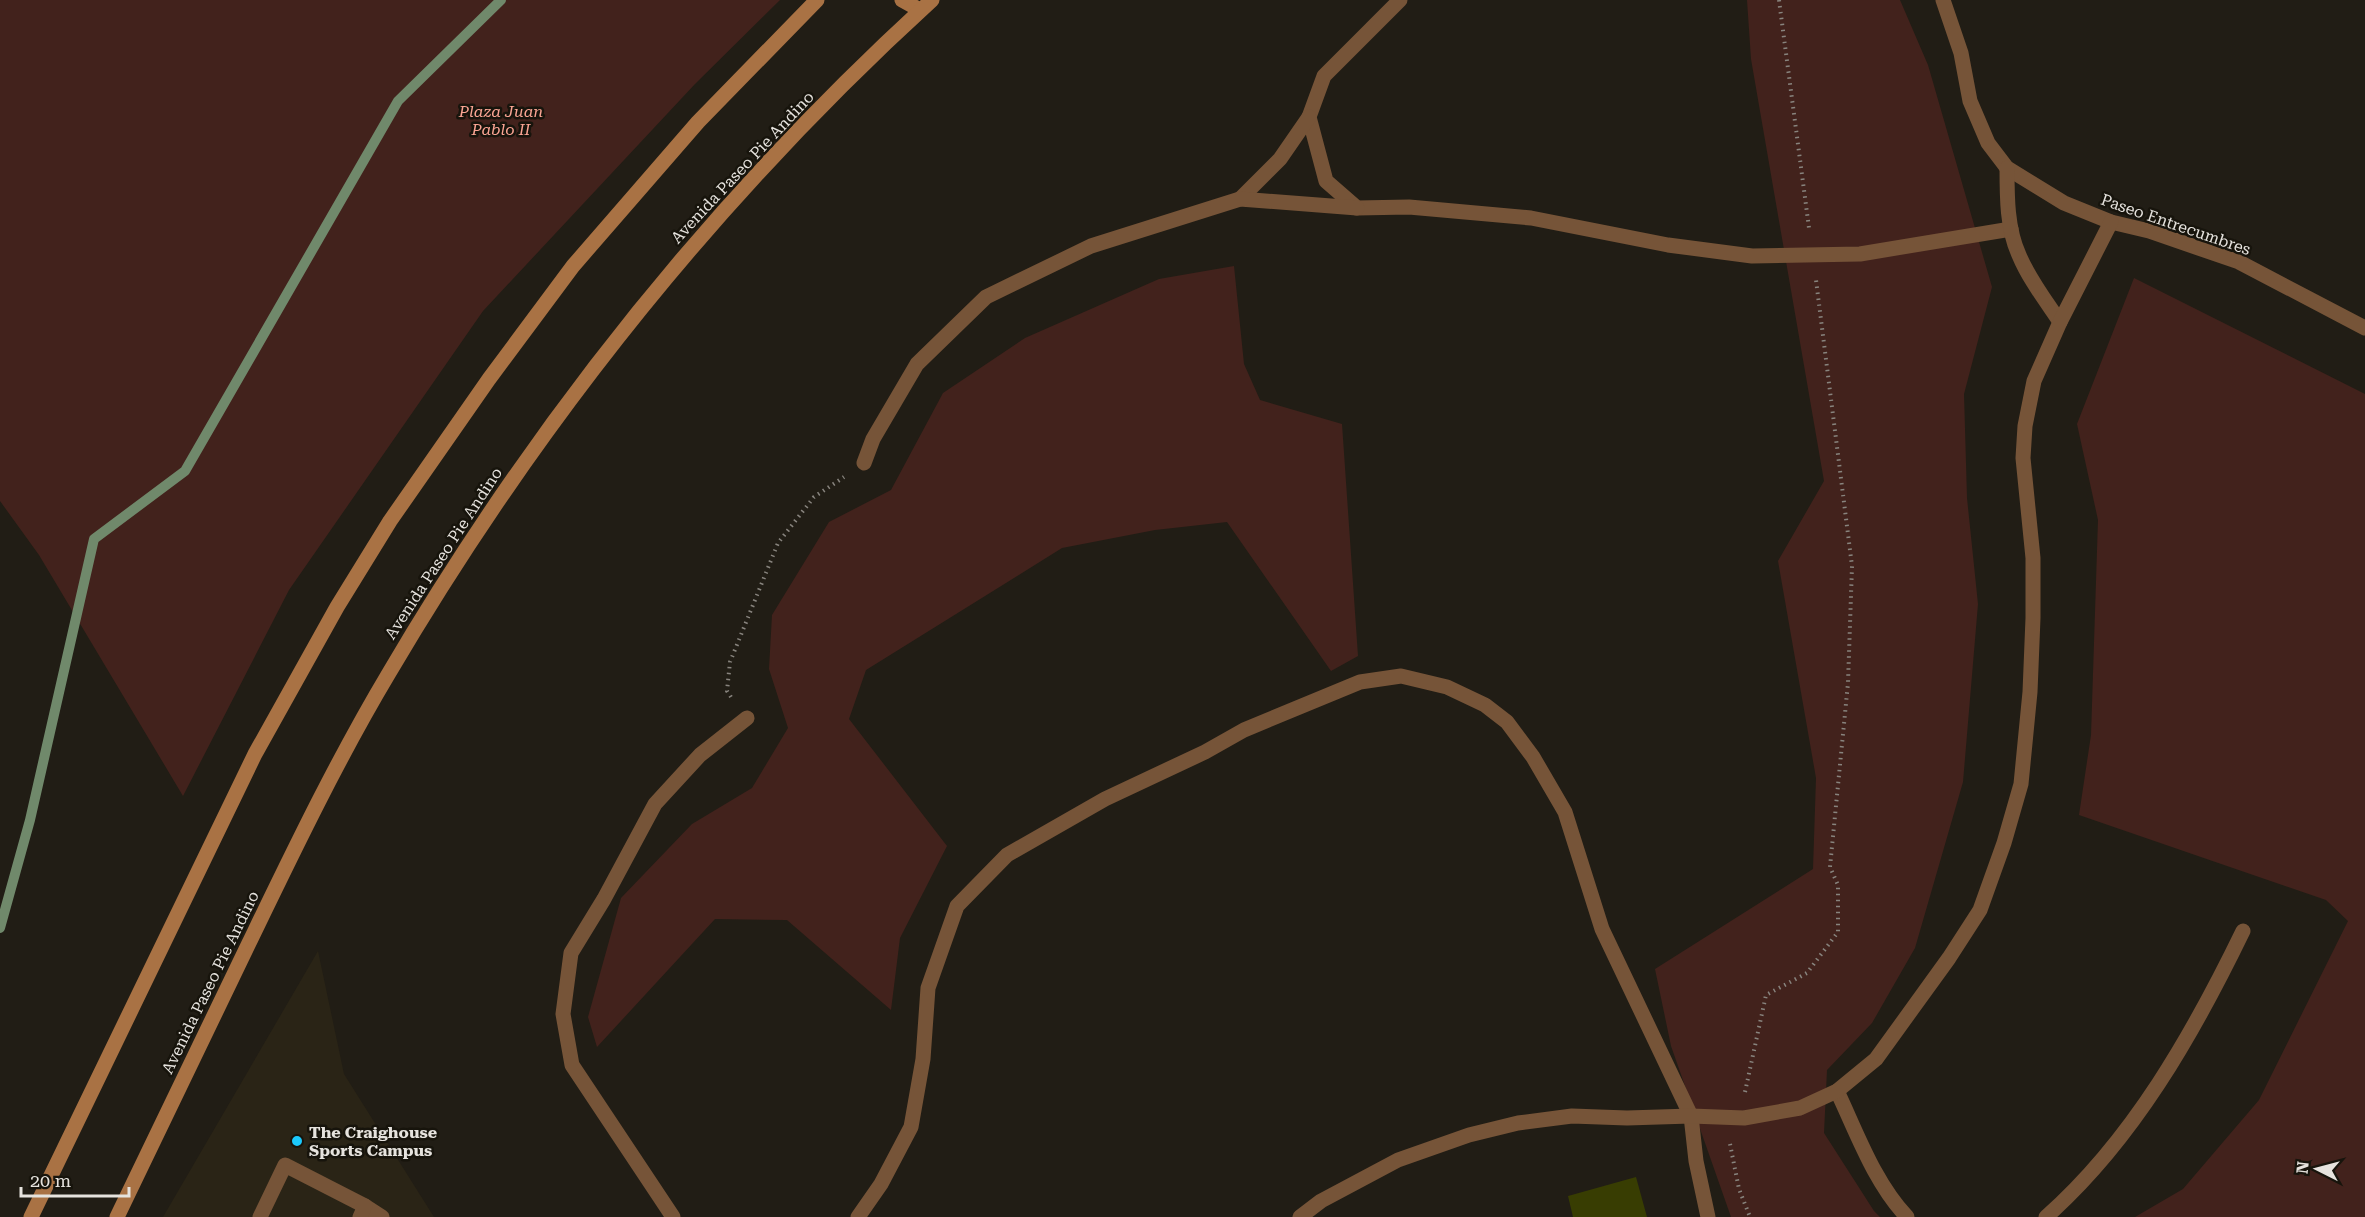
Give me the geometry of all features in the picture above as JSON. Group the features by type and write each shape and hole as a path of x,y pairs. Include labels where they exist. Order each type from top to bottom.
{"main road":[{"path":"31,1217 255,754 337,607 390,521 489,379 573,266 698,122 817,0"},
{"path":"902,0 926,5"},
{"name":"Avenida Paseo Pie Andino","path":"117,1217 302,833 346,749 392,666 482,522 589,373 643,304 703,234 764,166 926,5"}],"street":[{"path":"1240,199 1280,159 1309,117 1324,76 1400,0"},
{"path":"1943,0 1961,53 1970,101 1988,143 2007,168 2007,197 2011,229 2018,255 2060,322"},
{"path":"1309,117 1326,181 1357,208"},
{"name":"Paseo Entrecumbres","path":"2007,168 2064,203 2111,222 2149,231 2239,262 2365,328"},
{"path":"864,464 873,439 917,364 986,297 1091,246 1240,199 1357,208 1409,207 1531,218 1668,245 1752,256 1860,254 2011,229"},
{"path":"1300,1217 1321,1201 1398,1160 1469,1135 1518,1123 1572,1116 1736,1118 1800,1108 1837,1091 1876,1059 1949,958 1980,910 2007,834 2021,784 2030,692 2033,558 2023,458 2025,426 2034,381 2060,322 2111,222"},
{"path":"858,1217 881,1184 911,1127 924,1059 928,988 957,906 1007,855 1104,799 1205,752 1244,729 1360,682 1401,676 1447,687 1485,705 1507,722 1533,757 1565,812 1602,929 1691,1116 1696,1161 1708,1217"},
{"path":"673,1217 572,1065 563,1014 571,952 604,899 656,804 700,755 747,718"},
{"path":"2046,1217 2069,1196 2113,1148 2156,1085 2213,992 2243,931"},
{"path":"1837,1091 1870,1162 1897,1207 1907,1217"},
{"path":"260,1217 285,1166 362,1211 382,1217"}],"path":[{"path":"1750,1217 1738,1189 1729,1137 1746,1088 1766,995 1807,973 1838,932 1838,885 1830,867 1848,683 1852,566 1779,0"},
{"path":"747,718 727,691 730,662 778,543 814,497 864,464"}],"shaded area":[{"name":"The Craighouse Sports Campus","path":"318,951 344,1074 434,1217 163,1217"}],"green space":[{"name":"Plaza Juan Pablo II","path":"0,0 780,0 695,84 483,311 289,590 183,796 39,555 0,501"},
{"path":"1747,0 1900,0 1928,65 1992,287 1964,394 1967,498 1978,604 1963,782 1915,948 1872,1023 1827,1070 1824,1133 1880,1217 1731,1217 1671,1046 1655,969 1813,869 1816,778 1778,561 1824,481 1751,59"},
{"path":"1234,266 1244,364 1260,400 1342,424 1358,656 1331,671 1227,522 1155,530 1062,548 866,670 849,719 947,846 900,938 891,1010 787,920 715,919 597,1047 588,1017 621,898 692,824 752,788 788,728 769,669 772,615 829,522 891,490 943,393 1025,338 1159,279"},
{"path":"2134,278 2365,394 2365,1217 2135,1217 2183,1189 2259,1100 2348,921 2326,900 2079,815 2091,735 2098,520 2077,424"}],"building":[{"path":"1636,1177 1647,1217 1573,1217 1568,1196"}],"waterway":[{"path":"0,928 30,820 94,539 185,471 398,101 501,0"}],"place":[{"name":"The Craighouse Sports Campus","path":"297,1141"}]}
